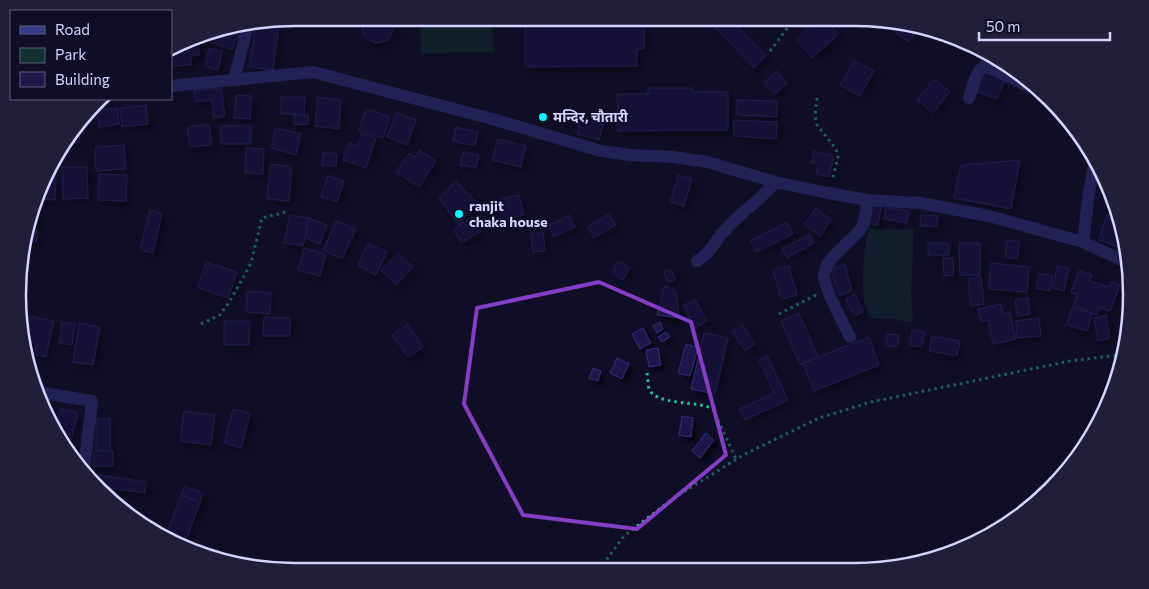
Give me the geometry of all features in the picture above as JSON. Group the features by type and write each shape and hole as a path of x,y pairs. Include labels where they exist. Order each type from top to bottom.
{"street":[{"path":"234,80 247,30"},
{"path":"969,98 976,76 981,68 986,66 1016,80"},
{"path":"172,86 313,72 496,120 601,151 630,155 674,157 707,162 774,182 828,193 867,200 928,204 989,216 1083,242 1120,259"},
{"path":"1083,242 1093,172"},
{"path":"697,261 709,254 725,229 768,191 774,182"},
{"path":"850,337 828,289 824,278 824,270 829,261 860,230 864,222 867,200"},
{"path":"45,393 92,401 85,461"}],"path":[{"path":"770,51 789,26"},
{"path":"817,98 816,125 836,149 838,157 828,193"},
{"path":"201,324 220,314 230,301 251,263 262,218 286,212"},
{"path":"778,314 828,289"},
{"path":"605,563 624,536 674,498 736,459 818,418 871,402 1070,362 1116,356"},
{"path":"647,373 649,390 661,400 705,405 712,409 736,459"}],"highlighted area":[{"path":"599,282 691,322 726,455 637,529 523,515 464,404 477,308"}],"green space":[{"path":"420,26 492,26 493,52 421,53"},
{"path":"869,228 898,230 914,228 911,291 913,322 869,316 865,305 863,278"}],"building":[{"path":"363,26 393,26 394,29 388,40 376,43 364,37"},
{"path":"525,26 644,26 644,49 637,49 637,66 525,67"},
{"path":"714,26 738,26 766,56 754,68"},
{"path":"810,26 832,26 839,34 812,58 796,39"},
{"path":"279,27 273,70 249,67 255,29"},
{"path":"891,29 915,33 909,42"},
{"path":"240,32 232,50 206,41"},
{"path":"198,44 199,55 191,56 191,65 172,66 172,56"},
{"path":"209,48 222,51 218,70 205,67"},
{"path":"854,60 874,71 860,96 840,85"},
{"path":"777,71 787,84 774,94 764,82"},
{"path":"984,72 1005,80 997,99 977,92"},
{"path":"934,79 950,92 933,113 917,100"},
{"path":"221,88 225,116 214,118 212,100 196,102 194,91"},
{"path":"648,88 693,88 693,92 728,92 728,130 618,131 617,94 648,94"},
{"path":"236,95 252,96 250,119 234,118"},
{"path":"281,97 305,97 304,114 281,114"},
{"path":"318,97 341,100 339,129 315,126"},
{"path":"737,100 777,101 777,117 737,115"},
{"path":"146,105 148,124 122,127 120,108"},
{"path":"117,108 119,124 99,127 97,113 101,110"},
{"path":"366,109 390,117 383,138 359,130"},
{"path":"396,113 416,120 407,145 387,137"},
{"path":"294,115 308,115 308,124 294,125"},
{"path":"581,119 603,125 599,140 577,134"},
{"path":"734,120 777,122 776,139 734,136"},
{"path":"209,124 212,145 190,147 187,127"},
{"path":"251,125 251,144 221,144 220,126"},
{"path":"456,127 478,132 475,146 453,141"},
{"path":"276,128 301,134 296,155 271,148"},
{"path":"362,133 376,138 366,168 343,160 349,143 357,146"},
{"path":"79,135 80,142 73,143"},
{"path":"498,139 526,146 521,167 492,160"},
{"path":"124,145 126,169 96,171 95,147"},
{"path":"246,148 264,149 263,174 245,173"},
{"path":"419,150 436,161 419,187 396,172 409,153 415,157"},
{"path":"814,151 834,156 829,177 816,174 818,164 811,162"},
{"path":"323,152 337,154 336,166 322,165"},
{"path":"463,152 479,155 476,168 460,165"},
{"path":"1020,160 1011,209 954,198 961,165"},
{"path":"270,164 292,166 289,201 267,199"},
{"path":"62,167 87,167 88,198 63,199"},
{"path":"99,174 127,175 126,201 98,200"},
{"path":"678,175 692,179 684,206 670,202"},
{"path":"328,176 344,181 337,202 321,197"},
{"path":"53,179 56,179 55,200 44,199"},
{"name":"ranjit chaka house","path":"456,181 476,202 459,225 439,198"},
{"path":"519,195 524,215 503,220 499,200"},
{"path":"872,206 881,207 878,225 870,224"},
{"path":"886,207 909,211 907,223 884,219"},
{"path":"816,208 831,220 820,236 804,224"},
{"path":"150,210 162,213 153,253 140,250"},
{"path":"609,214 616,225 594,238 588,227"},
{"path":"1107,214 1111,216 1119,247 1099,240"},
{"path":"290,215 309,218 303,246 284,243"},
{"path":"569,215 575,227 554,237 548,226"},
{"path":"921,215 938,216 937,227 920,226"},
{"path":"473,217 481,231 461,243 453,229"},
{"path":"309,218 327,225 320,244 305,238"},
{"path":"336,221 356,229 342,259 323,250"},
{"path":"787,222 793,234 757,252 750,241"},
{"path":"34,231 38,232 36,243 31,242"},
{"path":"543,232 545,251 533,252 531,234"},
{"path":"809,234 814,243 787,258 782,249"},
{"path":"1007,240 1020,242 1017,259 1005,257"},
{"path":"368,243 387,252 376,275 358,266"},
{"path":"928,243 949,243 949,255 928,255"},
{"path":"959,243 980,243 980,275 960,275"},
{"path":"304,248 326,254 320,276 298,270"},
{"path":"398,253 413,267 396,285 381,270"},
{"path":"943,258 953,258 954,275 944,276"},
{"path":"618,261 630,268 623,280 612,274"},
{"path":"206,262 237,272 228,298 198,288"},
{"path":"991,263 1029,267 1027,292 988,289"},
{"path":"845,264 852,291 839,296 831,269"},
{"path":"789,266 797,295 781,299 773,270"},
{"path":"1057,266 1069,268 1064,291 1053,288"},
{"path":"672,270 675,280 667,282 664,272"},
{"path":"1079,270 1092,275 1090,281 1109,287 1111,282 1120,285 1110,311 1099,308 1097,315 1074,306 1077,295 1071,292"},
{"path":"1039,273 1053,276 1050,291 1036,288"},
{"path":"981,277 984,304 971,306 968,278"},
{"path":"664,286 676,291 679,318 657,315"},
{"path":"247,291 271,293 270,314 246,312"},
{"path":"855,294 863,312 854,316 846,299"},
{"path":"1028,298 1030,314 1017,316 1015,300"},
{"path":"695,299 707,321 695,328 683,306"},
{"path":"1001,304 1003,314 1010,312 1016,339 993,344 988,320 981,322 978,309"},
{"path":"1072,307 1092,314 1087,331 1067,325"},
{"path":"799,313 818,357 800,365 781,321"},
{"path":"1106,315 1110,338 1098,341 1094,318"},
{"path":"30,316 54,321 46,357 34,354 37,343 30,341 28,324"},
{"path":"264,317 290,318 290,336 263,336"},
{"path":"1039,318 1041,336 1017,338 1016,321"},
{"path":"224,321 250,321 249,345 224,345"},
{"path":"62,322 75,324 72,345 59,343"},
{"path":"660,322 663,329 657,333 653,326"},
{"path":"79,323 100,327 93,365 73,362"},
{"path":"408,324 423,347 408,357 392,335"},
{"path":"743,325 755,344 745,351 732,332"},
{"path":"643,328 651,343 640,349 632,334"},
{"path":"912,330 925,332 922,347 910,345"},
{"path":"666,332 670,337 662,342 658,337"},
{"path":"704,333 728,338 715,394 691,389"},
{"path":"887,334 899,335 898,347 886,346"},
{"path":"932,336 960,341 957,356 929,351"},
{"path":"869,337 879,365 814,391 803,363"},
{"path":"686,344 698,348 690,376 678,373"},
{"path":"658,348 661,365 649,367 646,350"},
{"path":"767,355 788,400 745,420 739,409 774,393 759,360"},
{"path":"617,358 629,364 622,379 610,373"},
{"path":"593,368 601,371 598,381 589,378"},
{"path":"61,409 78,413 71,439 67,438 58,421"},
{"path":"233,409 250,414 241,448 224,443"},
{"path":"184,411 215,415 211,445 180,441"},
{"path":"682,416 693,418 691,437 679,435"},
{"path":"96,419 110,419 110,450 96,450"},
{"path":"706,433 714,440 700,458 692,451"},
{"path":"94,451 113,451 113,466 94,466"},
{"path":"96,474 146,482 145,493 109,488"},
{"path":"184,486 203,493 200,502 181,495"},
{"path":"181,495 200,502 186,540 168,531"},
{"path":"200,545 215,549 215,551 208,549"}],"place":[{"name":"मन्दिर, चौतारी","path":"543,117"},
{"name":"ranjit chaka house","path":"459,214"}]}
